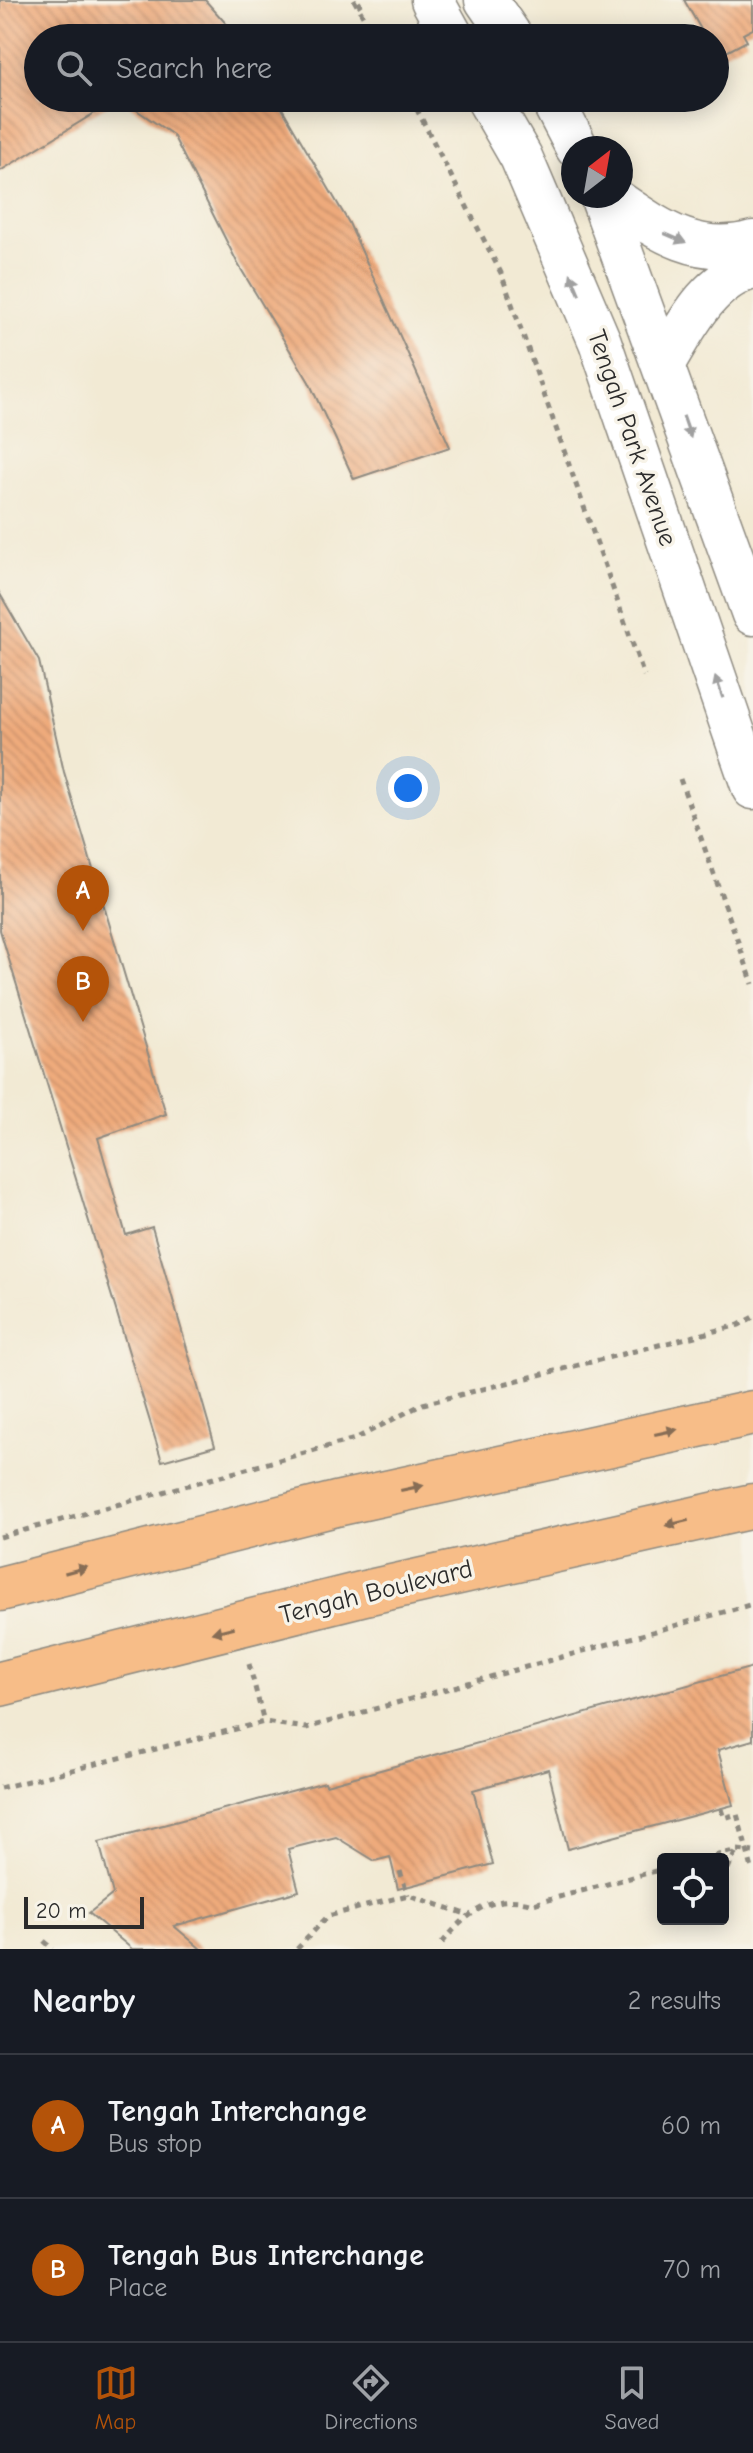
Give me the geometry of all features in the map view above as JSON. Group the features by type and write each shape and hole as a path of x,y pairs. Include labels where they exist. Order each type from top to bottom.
{"main road":[{"path":"0,1589 336,1504 750,1411"},
{"name":"Tengah Boulevard","path":"0,1684 365,1593 753,1506"}],"street":[{"path":"432,0 445,24"},
{"path":"486,0 502,24"},
{"name":"Tengah Park Avenue","path":"495,112 521,157 600,342 753,788"},
{"path":"558,112 571,136"},
{"name":"Tengah Park Avenue","path":"606,208 753,614"},
{"path":"627,208 662,232 694,246 731,249 753,242"},
{"path":"664,363 698,307 735,272 753,268"}],"path":[{"path":"365,0 355,3 368,24"},
{"path":"418,112 501,273 644,676"},
{"path":"680,779 753,984"},
{"path":"0,1537 355,1439 423,1404 739,1325 753,1317"},
{"path":"0,1788 264,1722 306,1728 753,1604"},
{"path":"721,1809 724,1818 737,1814 750,1852 753,1872"},
{"path":"726,1853 737,1850 750,1852"},
{"path":"729,1867 737,1850"},
{"path":"400,1871 408,1895"},
{"path":"442,1943 466,1914 513,1898 533,1904 657,1871"},
{"path":"297,1949 328,1916 408,1895 466,1914"},
{"path":"44,1941 53,1949"}],"building":[{"path":"0,0 205,0 226,24 24,24 24,112 96,112 0,171"},
{"path":"684,0 753,0 753,29 743,34 747,41 729,51 729,24 698,24"},
{"path":"139,112 284,112 349,223 450,447 354,479 309,382 238,264 173,135"},
{"path":"0,594 39,661 64,772 166,1114 98,1138 126,1235 152,1227 215,1446 162,1461 0,930"},
{"path":"753,1667 753,1740 718,1750 733,1805 568,1849 548,1769 473,1790 493,1864 398,1889 390,1857 375,1861 336,1837 288,1849 299,1891 174,1926 201,1949 132,1949 89,1913 113,1894 99,1842 325,1782 326,1785"}],"place":[{"name":"Tengah Interchange","path":"83,931"},
{"name":"Tengah Bus Interchange","path":"83,1022"}]}
